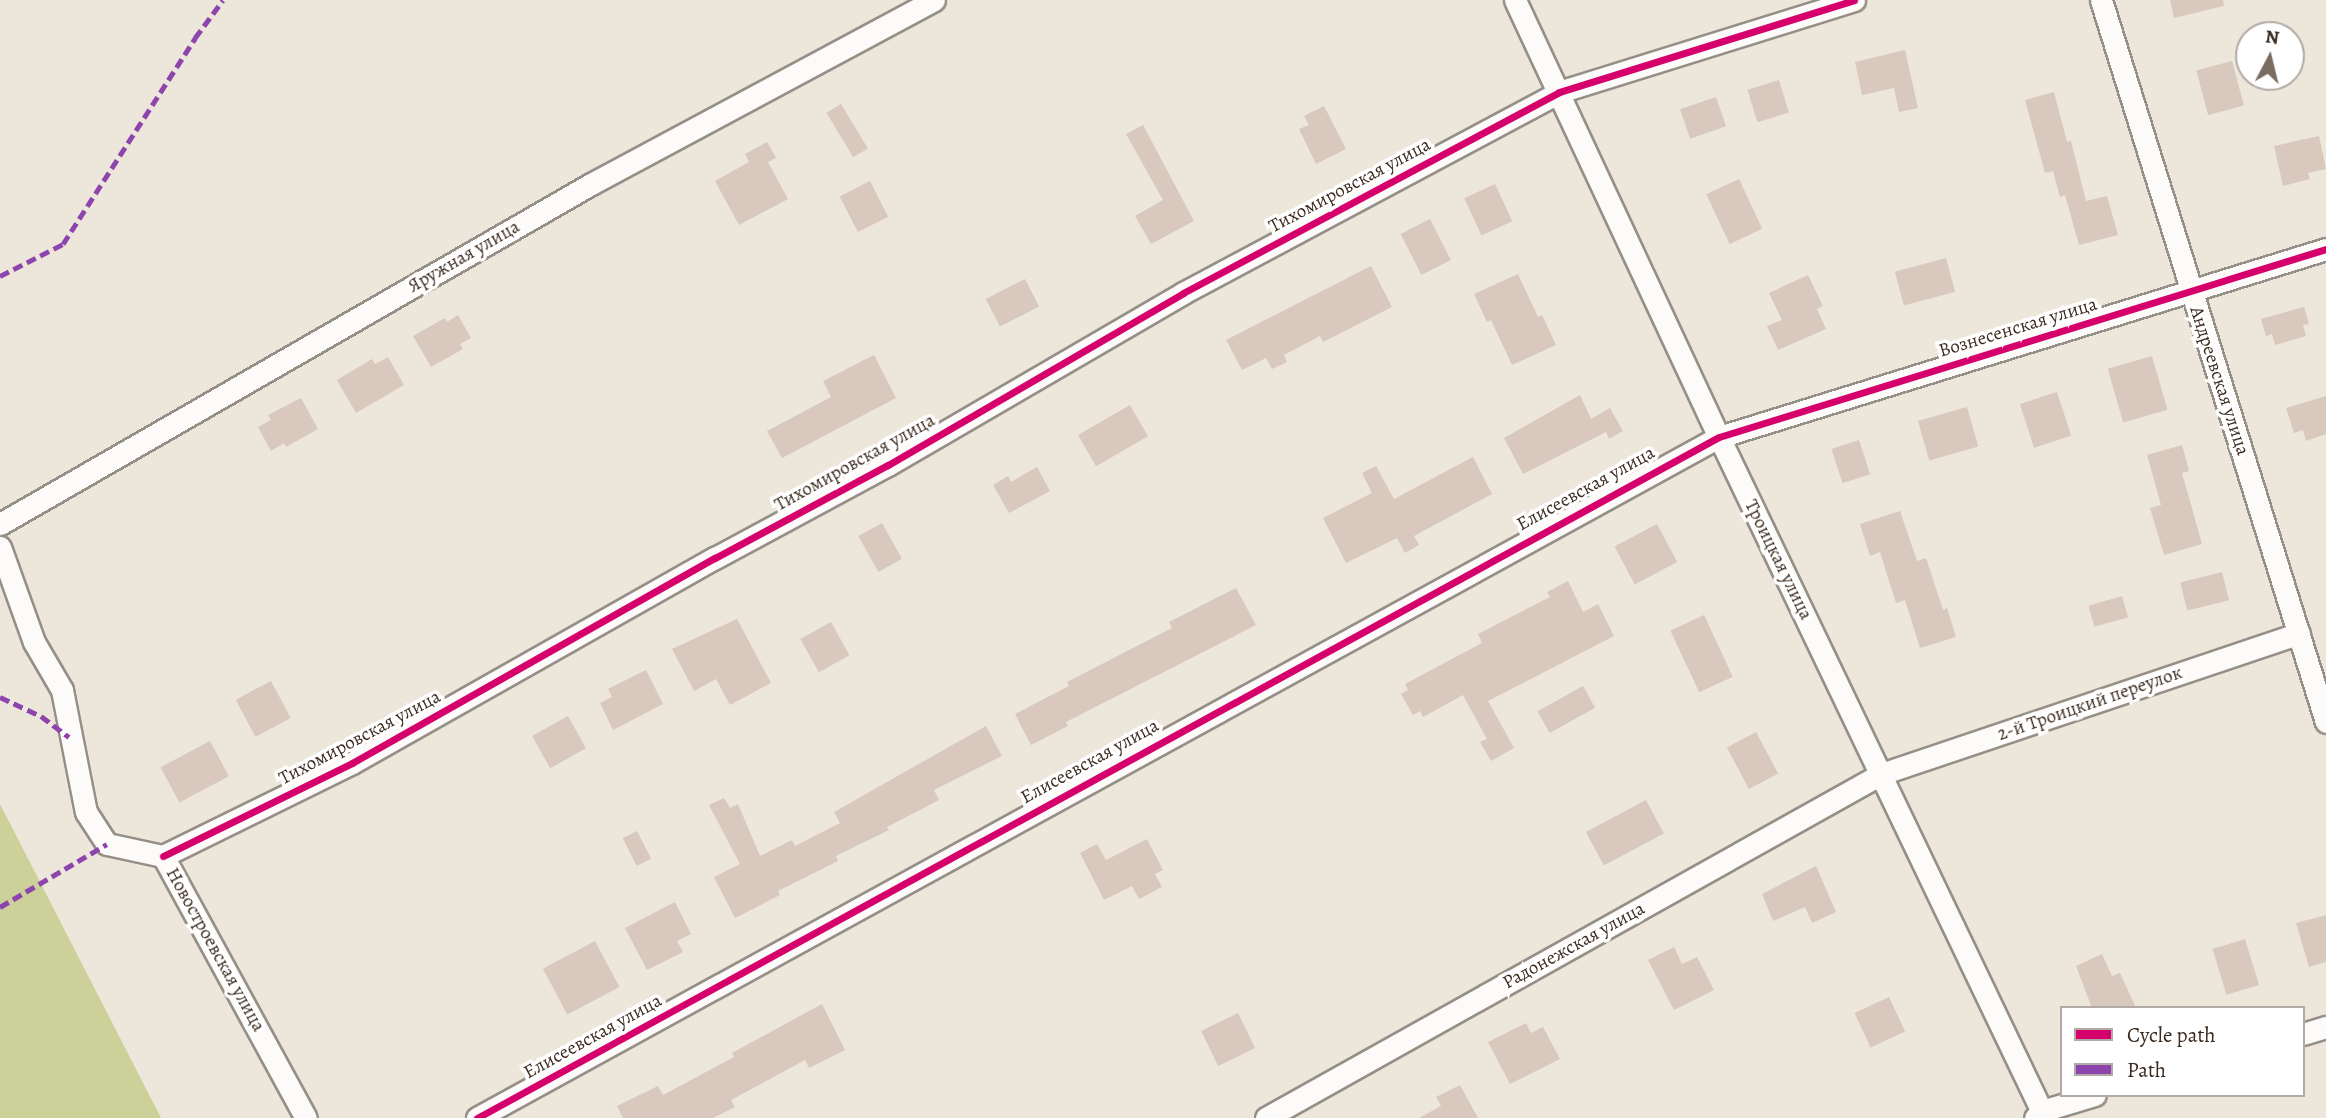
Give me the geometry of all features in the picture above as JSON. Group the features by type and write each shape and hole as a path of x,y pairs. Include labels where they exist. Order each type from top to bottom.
{"street":[{"name":"Яружная улица","path":"0,524 591,184 934,0"},
{"name":"Троицкая улица","path":"1516,0 2040,1116"},
{"name":"Тихомировская улица","path":"163,856 352,763 715,558 888,464 1183,293 1559,92 1854,0"},
{"name":"Андреевская улица","path":"2101,0 2326,722"},
{"name":"Вознесенская улица","path":"1719,436 2326,249"},
{"name":"Елисеевская улица","path":"477,1118 1719,436"},
{"name":"Новостроевская улица","path":"0,547 34,642 62,690 86,813 107,844 163,856 306,1118"},
{"name":"2-й Троицкий переулок","path":"1881,774 2299,633"},
{"name":"Радонежская улица","path":"1266,1118 1881,774"},
{"path":"2305,1033 2326,1027"},
{"path":"2040,1116 2090,1097"}],"green space":[{"path":"0,804 161,1118 0,1118"}],"building":[{"path":"2170,0 2223,0 2224,6 2174,18"},
{"path":"1905,50 1918,108 1899,112 1894,88 1862,95 1855,62"},
{"path":"2232,61 2235,91 2240,91 2244,105 2208,115 2196,71"},
{"path":"1779,80 1789,113 1757,122 1747,90"},
{"path":"2054,92 2067,142 2071,141 2086,201 2107,196 2118,235 2079,245 2065,195 2060,197 2053,171 2045,173 2025,100"},
{"path":"1716,97 1726,126 1690,139 1680,109"},
{"path":"841,104 868,149 853,157 826,113"},
{"path":"1324,106 1346,149 1316,164 1299,129 1309,125 1304,116"},
{"path":"1143,125 1194,221 1151,244 1135,216 1163,200 1126,134"},
{"path":"2319,136 2326,169 2308,173 2310,179 2283,186 2274,146"},
{"path":"767,142 776,158 768,162 788,199 739,225 715,181 749,162 745,154"},
{"path":"1739,179 1762,229 1730,244 1706,194"},
{"path":"870,181 888,217 858,232 840,196"},
{"path":"1495,184 1512,221 1482,236 1464,198"},
{"path":"1430,219 1451,260 1421,275 1401,234"},
{"path":"1946,258 1955,292 1904,306 1895,272"},
{"path":"1371,266 1392,307 1323,342 1320,336 1284,355 1287,362 1272,369 1266,358 1242,370 1226,340"},
{"path":"1518,274 1538,317 1542,315 1556,345 1512,365 1491,320 1487,322 1474,294"},
{"path":"1808,275 1823,306 1817,309 1826,329 1778,350 1767,326 1782,320 1769,293"},
{"path":"1025,279 1039,307 1000,327 986,299"},
{"path":"2304,307 2309,324 2303,325 2306,336 2275,345 2272,334 2266,336 2261,319"},
{"path":"458,315 471,338 460,344 463,349 431,367 413,336 445,318 447,322"},
{"path":"874,355 896,398 782,458 767,431 831,397 823,381"},
{"path":"2152,356 2167,410 2123,423 2108,369"},
{"path":"388,357 404,385 356,413 337,380 372,359 375,364"},
{"path":"2057,392 2071,436 2034,448 2020,404"},
{"path":"1580,395 1591,419 1610,408 1623,431 1609,439 1606,432 1523,474 1504,438"},
{"path":"2326,396 2326,434 2306,441 2303,430 2294,433 2286,408"},
{"path":"301,398 318,429 286,447 284,443 271,451 258,427 271,420 268,415"},
{"path":"1130,405 1148,436 1096,466 1078,435"},
{"path":"1967,407 1978,446 1929,460 1918,421"},
{"path":"1859,440 1870,474 1843,483 1831,449"},
{"path":"2182,445 2189,471 2182,473 2202,544 2164,555 2150,508 2161,505 2147,455"},
{"path":"1473,457 1492,494 1414,536 1419,545 1405,553 1397,538 1346,563 1323,518 1372,493 1362,473 1376,466 1394,499"},
{"path":"1037,467 1050,491 1009,513 993,485 1008,476 1011,482"},
{"path":"1900,511 1917,561 1926,558 1943,610 1947,608 1956,637 1920,648 1905,600 1896,603 1880,552 1870,556 1860,524"},
{"path":"882,523 902,559 878,572 858,536"},
{"path":"1657,524 1677,562 1635,585 1615,547"},
{"path":"2222,572 2229,600 2187,611 2180,582"},
{"path":"1568,581 1583,612 1598,604 1614,636 1488,701 1514,748 1491,761 1480,742 1487,739 1463,695 1423,717 1420,711 1413,715 1401,694 1408,690 1405,684 1482,643 1478,634 1550,597 1547,592"},
{"path":"1236,588 1256,625 1066,722 1068,726 1031,745 1015,714 1069,686 1067,682 1172,628 1169,622"},
{"path":"2122,596 2128,617 2094,627 2088,606"},
{"path":"1704,615 1733,677 1699,692 1670,631"},
{"path":"737,619 771,683 730,705 716,679 694,691 672,649"},
{"path":"831,622 849,655 819,672 800,639"},
{"path":"646,670 663,704 613,730 600,703 612,697 608,689"},
{"path":"271,681 291,718 255,737 236,700"},
{"path":"1583,686 1595,708 1550,733 1538,711"},
{"path":"568,716 586,748 550,768 532,736"},
{"path":"986,726 1002,756 934,790 939,800 887,827 889,830 836,856 838,861 778,891 780,895 735,918 714,877 740,864 709,805 724,798 730,808 738,804 760,856 792,840 795,846 840,823 834,812"},
{"path":"1756,732 1778,773 1749,789 1727,747"},
{"path":"210,741 229,776 179,803 161,767"},
{"path":"1646,800 1664,834 1604,865 1586,832"},
{"path":"637,831 651,859 637,866 623,838"},
{"path":"1147,839 1163,870 1155,874 1162,887 1139,899 1132,886 1104,900 1080,853 1097,844 1106,860"},
{"path":"1816,866 1836,912 1812,923 1805,907 1773,921 1762,894"},
{"path":"675,902 691,934 677,941 683,952 647,970 625,928"},
{"path":"2326,915 2326,962 2309,967 2296,923"},
{"path":"2245,939 2259,985 2227,995 2212,949"},
{"path":"595,941 619,987 567,1015 543,969"},
{"path":"1674,947 1682,964 1697,957 1714,990 1674,1010 1648,960"},
{"path":"2102,954 2112,976 2120,973 2135,1006 2091,1006 2076,966"},
{"path":"1889,997 1905,1031 1871,1047 1855,1013"},
{"path":"822,1004 845,1050 809,1068 805,1060 731,1100 735,1107 713,1118 623,1118 617,1106 658,1086 663,1095 734,1057 732,1053"},
{"path":"1238,1013 1255,1048 1218,1066 1201,1031"},
{"path":"1526,1023 1531,1033 1543,1027 1560,1059 1510,1084 1488,1042"},
{"path":"1460,1085 1478,1118 1419,1118 1441,1106 1436,1097"}],"marked path":[{"path":"0,276 63,244 195,38 223,0"},
{"path":"0,697 41,716 69,737"},
{"path":"0,907 107,844"}],"cycle path":[{"path":"163,856 352,763 715,558 888,465 1183,293 1559,92 1854,0"},
{"path":"477,1118 1719,437 2326,249"}]}
